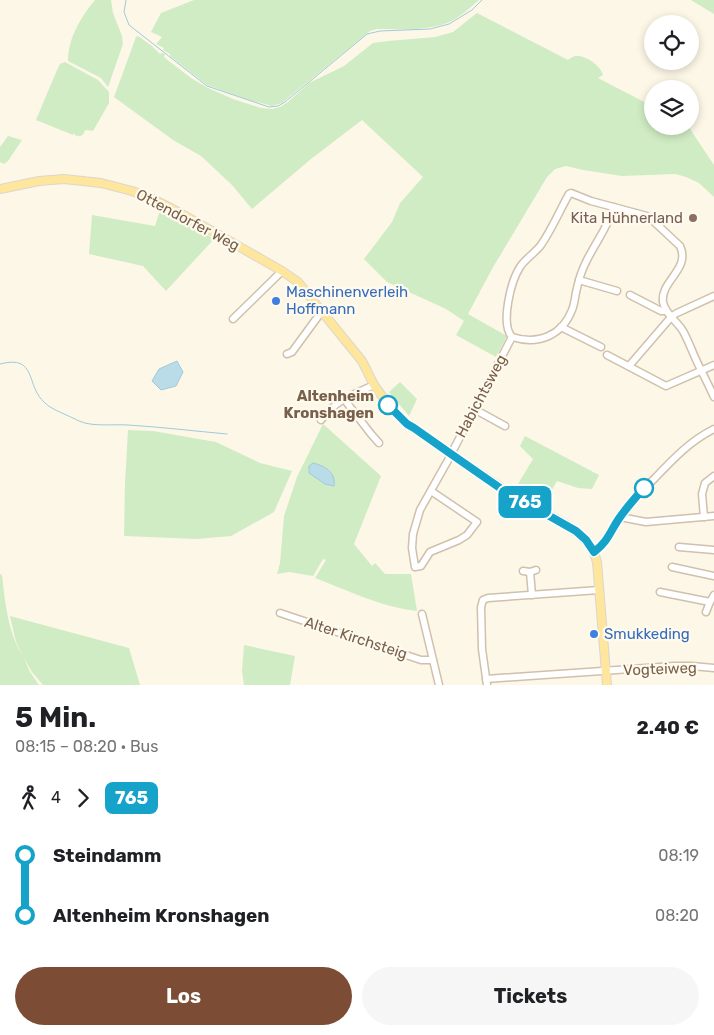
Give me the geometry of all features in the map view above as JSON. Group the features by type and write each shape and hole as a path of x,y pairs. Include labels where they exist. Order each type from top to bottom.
{"main road":[{"name":"Ottendorfer Weg","path":"0,189 39,181 64,179 125,188 143,194 182,214 282,271 298,282 322,311 362,361 374,385 390,407 407,424 500,488 576,531 586,540 594,552"},
{"path":"594,552 597,562 607,685"}],"street":[{"path":"614,207 610,218 590,253 579,280 572,308 561,327 551,335 538,340 525,340 512,337 509,334 507,313 512,283 520,266 540,246 571,193 649,217 680,246 683,254 680,266 666,288 663,297 666,311"},
{"path":"233,319 282,271"},
{"path":"579,280 617,291"},
{"path":"630,295 661,311 666,311 672,316 684,332 714,397"},
{"path":"629,366 672,316 714,296"},
{"path":"288,354 292,352 322,311"},
{"path":"561,327 601,347"},
{"name":"Habichtsweg","path":"431,490 477,522 467,535 430,552 421,566 414,567 412,548 414,528 420,510 512,337"},
{"path":"607,355 666,386 714,366"},
{"path":"321,420 329,409 344,399 374,385"},
{"path":"344,399 379,443"},
{"path":"474,409 504,426"},
{"path":"594,552 604,544 631,502 689,444 714,429"},
{"path":"704,517 702,494 705,483 714,476"},
{"path":"620,517 646,522 714,516"},
{"path":"679,547 714,550"},
{"path":"672,567 714,576"},
{"path":"530,571 532,595"},
{"path":"486,682 482,649 481,607 483,600 488,598 599,590"},
{"path":"660,592 710,602"},
{"path":"706,612 714,595"},
{"name":"Alter Kirchsteig","path":"280,613 421,660 433,660"},
{"path":"422,614 439,685"},
{"name":"Vogteiweg","path":"486,682 674,666 714,668"}],"green space":[{"path":"95,0 111,0 113,13 122,36 123,44 108,87 101,78 68,61 70,44 76,28"},
{"path":"194,0 479,0 464,13 439,26 370,31 282,103 272,106 207,85 163,50 164,48 156,44 162,37 151,32 161,13"},
{"path":"691,0 714,0 714,14"},
{"path":"477,13 568,60 574,56 584,57 593,62 602,72 603,75 598,78 644,102 644,135 694,135 714,165 714,197 699,183 675,174 622,176 566,166 555,169 547,177 492,269 468,314 507,336 496,357 456,335 464,321 446,309 387,282 364,259 392,222 400,203 423,177 362,120 311,159 252,209 232,185 201,156 173,140 114,97 138,36 160,54 165,54 165,58 191,78 208,88 233,99 261,108 272,109 288,102 309,83 344,66 373,43 435,37 453,32"},
{"path":"65,62 98,80 109,92 109,103 93,131 85,130 80,136 36,120 60,64"},
{"path":"8,136 22,140 4,164 0,162 0,147"},
{"path":"161,207 214,239 166,291 143,266 89,254 92,215 155,226"},
{"path":"400,382 417,399 409,416 389,392"},
{"path":"323,424 381,476 354,544 372,566 375,563 385,574 411,574 417,611 378,602 315,578 326,560 323,559 313,576 289,572 277,574 280,563 284,516 297,477"},
{"path":"128,430 153,431 216,442 260,463 292,471 274,512 231,536 197,539 124,536"},
{"path":"525,436 599,475 592,489 578,488 557,481 543,505 515,489 533,459 520,446"},
{"path":"0,574 2,575 10,627 13,637 22,655 16,642 10,616 129,648 140,685 43,685 32,672 24,658 30,672 39,685 0,685"},
{"path":"244,645 295,656 290,685 244,685 242,671"}],"water":[{"path":"177,361 183,372 176,386 161,390 152,381 159,369"},
{"path":"313,463 329,470 333,477 334,486 325,484 309,473 309,466"}],"waterway":[{"path":"126,0 124,12 129,25 207,86 269,107 278,106 285,102 367,34 380,31 430,29 449,24 472,10 482,0"},
{"path":"0,364 12,362 20,363 26,367 39,396 48,406 84,423 227,434"}],"bus line":[{"name":"765","path":"388,405 407,424 476,472 500,488 576,531 586,540 594,552 604,544 620,517 644,488"}],"place":[{"name":"Kita Hühnerland","path":"693,218"},
{"name":"Maschinenverleih Hoffmann","path":"276,301"},
{"name":"Altenheim Kronshagen","path":"388,405"},
{"name":"Smukkeding","path":"594,634"}]}
